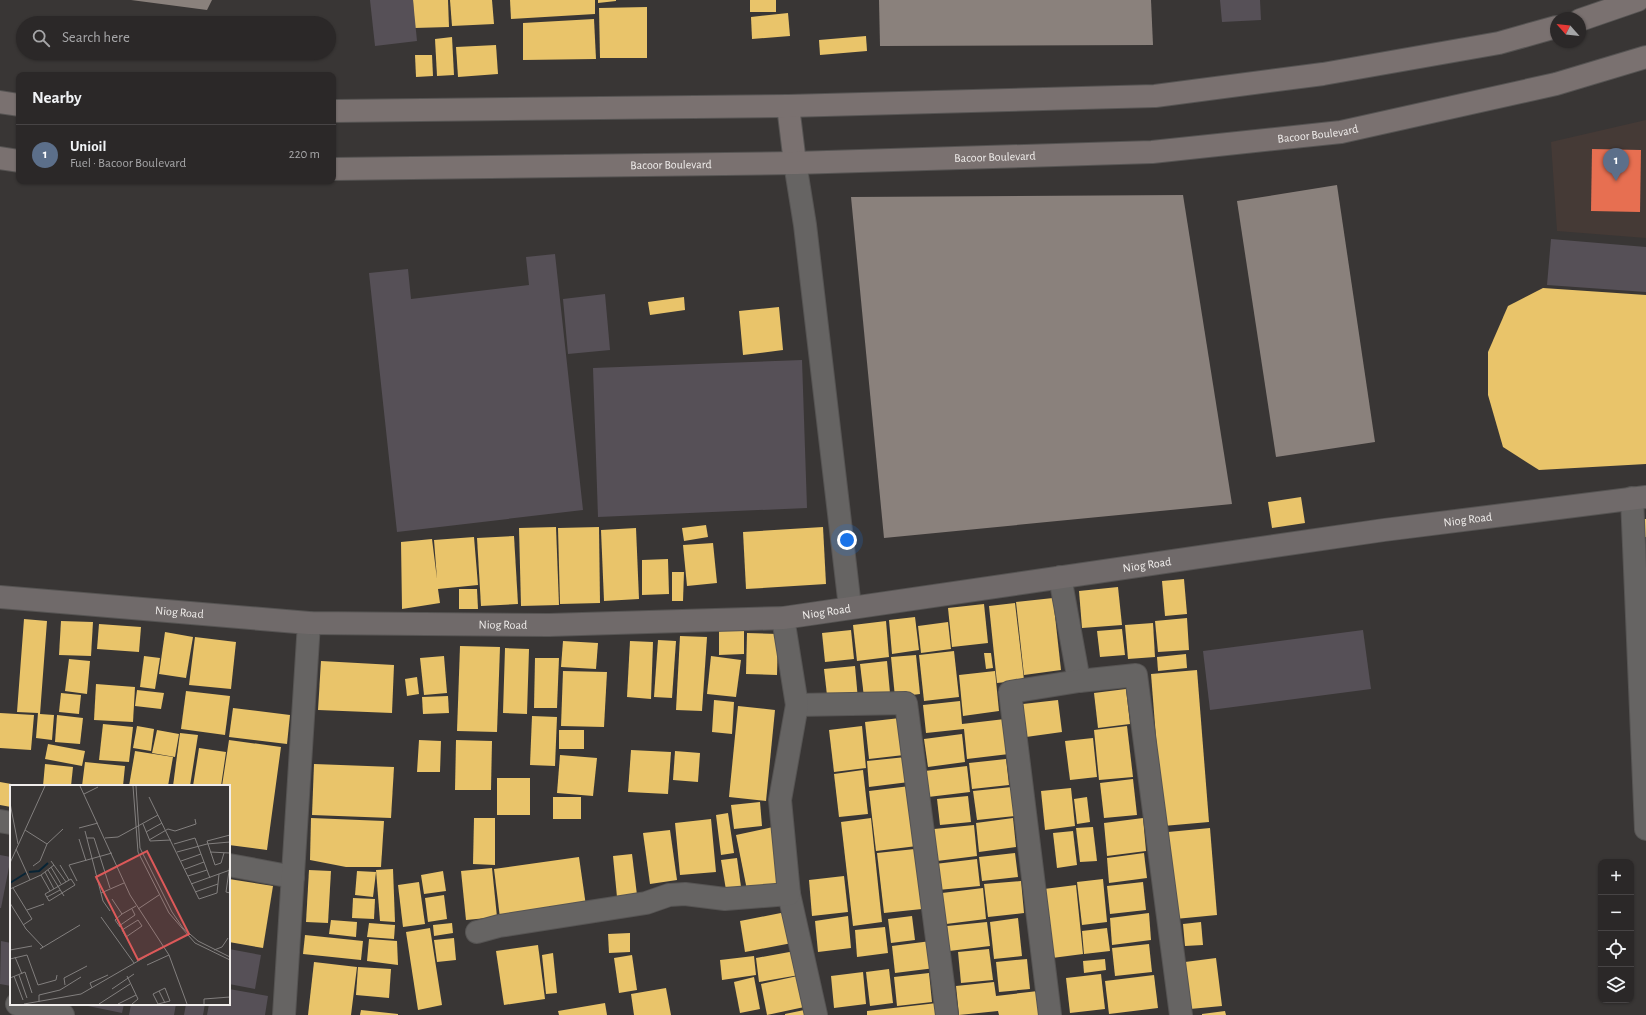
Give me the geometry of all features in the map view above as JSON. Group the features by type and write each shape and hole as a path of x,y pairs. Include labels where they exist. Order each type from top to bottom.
{"main road":[{"path":"1586,18 1638,0"},
{"path":"336,111 788,106 1155,96 1323,74 1499,43 1550,29"},
{"name":"Bacoor Boulevard","path":"336,169 795,163 1152,152 1341,132 1556,84 1646,57"},
{"path":"0,102 16,105"},
{"path":"788,106 795,163"},
{"path":"0,158 16,161"}],"street":[{"path":"795,163 805,225 850,607"},
{"path":"1639,498 1646,829"},
{"name":"Niog Road","path":"0,597 309,623 549,625 783,618 1384,530 1639,498"},
{"path":"1060,577 1078,681"},
{"path":"783,618 797,705 780,800 790,894 816,1015"},
{"path":"284,1015 309,623"},
{"path":"1050,1015 1010,692 1078,681 1136,675 1181,1015"},
{"path":"797,705 906,703 947,1015"},
{"path":"0,821 10,823"},
{"path":"230,865 293,877"},
{"path":"477,932 499,926 646,903 669,895 685,894 725,900 790,894"},
{"path":"0,1000 10,1003"},
{"path":"20,1005 63,1015"}],"shaded area":[{"path":"1646,120 1646,238 1557,231 1551,142"}],"building: Homes":[{"path":"413,0 448,0 449,27 414,28"},
{"path":"450,0 492,0 494,24 452,26"},
{"path":"510,0 595,0 595,14 511,19"},
{"path":"598,0 616,0 616,1 598,3"},
{"path":"750,0 776,0 776,12 750,12"},
{"path":"647,7 647,58 600,58 599,8"},
{"path":"788,13 790,36 752,39 751,17"},
{"path":"594,19 596,59 523,60 523,23"},
{"path":"866,36 867,51 820,55 819,40"},
{"path":"452,37 454,75 437,76 435,39"},
{"path":"496,45 498,74 458,77 456,47"},
{"path":"415,55 432,55 433,76 416,77"},
{"path":"1543,288 1646,295 1646,464 1539,470 1503,447 1488,395 1488,352 1508,306"},
{"path":"684,297 685,310 650,315 648,302"},
{"path":"779,307 783,350 743,355 739,311"},
{"path":"1301,497 1305,523 1272,528 1268,502"},
{"path":"1638,519 1646,519 1646,537 1640,538"},
{"path":"706,525 708,537 684,541 682,528"},
{"path":"556,527 559,605 521,606 519,528"},
{"path":"599,527 600,603 560,604 558,528"},
{"path":"823,527 826,584 746,589 743,532"},
{"path":"636,528 639,599 604,601 601,530"},
{"path":"514,536 518,604 481,606 477,538"},
{"path":"474,537 478,585 438,589 440,603 402,609 401,542 432,539 437,579 434,540"},
{"path":"713,543 717,583 687,586 683,545"},
{"path":"668,559 669,594 642,595 642,560"},
{"path":"672,572 684,572 683,601 672,601"},
{"path":"1184,579 1187,614 1165,616 1162,581"},
{"path":"1118,587 1122,625 1082,628 1079,591"},
{"path":"459,589 477,589 478,609 459,609"},
{"path":"1053,598 1061,670 1024,675 1016,602"},
{"path":"1015,603 1024,680 997,683 989,606"},
{"path":"984,604 988,643 952,647 948,608"},
{"path":"915,617 919,650 892,654 889,620"},
{"path":"1187,618 1189,650 1158,652 1155,621"},
{"path":"24,619 47,621 40,714 54,715 52,740 36,738 38,713 17,712"},
{"path":"61,621 93,622 91,656 59,655"},
{"path":"886,621 889,657 857,661 853,625"},
{"path":"948,622 951,649 921,653 918,626"},
{"path":"1153,623 1155,657 1128,659 1125,625"},
{"path":"99,624 141,627 139,652 97,649"},
{"path":"719,627 744,627 744,654 719,655"},
{"path":"1122,629 1125,655 1100,657 1097,631"},
{"path":"851,630 854,659 825,662 822,633"},
{"path":"165,632 193,637 186,678 159,674"},
{"path":"747,633 778,634 777,675 746,674"},
{"path":"680,636 707,637 702,711 676,710"},
{"path":"195,637 236,642 231,689 189,685"},
{"path":"658,640 676,641 672,698 654,697"},
{"path":"563,641 598,643 596,669 561,667"},
{"path":"630,641 653,642 651,699 627,697"},
{"path":"460,646 500,647 497,732 457,731"},
{"path":"505,648 529,649 527,714 503,713"},
{"path":"954,651 959,697 924,701 919,655"},
{"path":"984,653 991,653 993,668 986,669"},
{"path":"1186,654 1187,668 1158,671 1157,657"},
{"path":"916,655 920,694 895,697 891,657"},
{"path":"144,656 160,658 155,689 140,687"},
{"path":"444,656 447,693 424,695 420,658"},
{"path":"711,656 741,660 736,697 707,694"},
{"path":"535,658 559,658 557,708 534,708"},
{"path":"69,659 90,661 87,694 65,691"},
{"path":"321,661 394,665 392,713 318,710"},
{"path":"887,661 890,693 864,697 860,664"},
{"path":"855,666 858,700 828,704 824,669"},
{"path":"1197,670 1209,822 1163,826 1151,674"},
{"path":"563,671 607,672 604,727 561,726"},
{"path":"995,671 999,711 963,716 959,675"},
{"path":"417,677 419,694 407,696 405,679"},
{"path":"96,684 135,687 133,722 94,720"},
{"path":"1126,689 1130,724 1098,728 1094,693"},
{"path":"137,690 164,693 161,709 135,706"},
{"path":"186,691 230,696 225,735 181,729"},
{"path":"61,693 81,695 79,714 59,712"},
{"path":"448,696 449,713 423,714 422,697"},
{"path":"714,700 734,702 732,734 712,732"},
{"path":"1058,700 1062,732 1026,737 1023,704"},
{"path":"960,701 962,724 1005,719 1009,754 967,759 964,729 926,733 923,705"},
{"path":"738,706 775,710 766,801 729,797"},
{"path":"233,708 290,715 287,744 229,737"},
{"path":"0,713 34,715 31,750 0,748"},
{"path":"57,715 83,718 80,744 55,742"},
{"path":"532,716 557,717 555,766 530,765"},
{"path":"900,718 904,755 869,759 865,722"},
{"path":"103,724 133,727 129,762 99,760"},
{"path":"137,726 154,729 151,751 133,748"},
{"path":"862,726 866,768 834,772 829,730"},
{"path":"1127,726 1133,777 1099,780 1094,730"},
{"path":"157,730 179,734 175,757 152,753"},
{"path":"559,730 584,730 584,749 559,749"},
{"path":"180,733 198,735 190,785 173,785"},
{"path":"962,734 965,762 928,767 924,739"},
{"path":"1093,738 1097,777 1070,780 1065,741"},
{"path":"229,740 281,747 267,850 230,845 230,785 222,785"},
{"path":"419,740 441,741 440,772 417,772"},
{"path":"456,740 492,741 491,790 455,790"},
{"path":"48,744 85,751 82,766 45,759"},
{"path":"199,748 226,752 221,785 193,785"},
{"path":"631,750 671,752 668,794 628,792"},
{"path":"135,751 173,757 168,785 129,785"},
{"path":"675,751 700,753 698,782 673,780"},
{"path":"560,755 597,758 593,796 557,793"},
{"path":"906,757 909,782 869,787 867,761"},
{"path":"1006,759 1009,785 972,789 969,763"},
{"path":"85,762 125,766 123,785 82,785"},
{"path":"45,764 73,767 71,785 43,785"},
{"path":"314,764 394,767 391,818 312,815"},
{"path":"967,766 970,792 928,797 925,771"},
{"path":"863,770 868,814 839,817 834,774"},
{"path":"497,778 530,778 530,815 497,815"},
{"path":"1133,779 1137,815 1104,818 1100,783"},
{"path":"0,782 17,785 10,785 10,807 0,805"},
{"path":"910,786 917,846 876,851 869,791"},
{"path":"1012,787 1015,816 977,820 973,791"},
{"path":"1071,788 1075,826 1045,830 1041,791"},
{"path":"968,796 971,822 940,825 937,799"},
{"path":"553,797 581,797 581,819 553,819"},
{"path":"1087,797 1090,822 1077,824 1074,799"},
{"path":"760,802 762,826 734,829 731,805"},
{"path":"728,813 734,853 721,855 716,815"},
{"path":"311,818 384,821 381,867 346,867 310,860"},
{"path":"474,818 495,818 495,865 473,864"},
{"path":"871,818 882,922 853,926 841,822"},
{"path":"1013,818 1016,847 979,852 976,823"},
{"path":"1143,818 1146,851 1107,856 1104,823"},
{"path":"711,819 716,872 680,875 675,823"},
{"path":"974,825 977,856 937,861 934,829"},
{"path":"773,827 784,883 747,890 736,835"},
{"path":"1093,827 1097,861 1080,862 1076,828"},
{"path":"1210,828 1217,915 1175,919 1168,832"},
{"path":"670,830 677,880 650,884 643,833"},
{"path":"1073,831 1077,865 1057,868 1053,833"},
{"path":"915,849 922,909 884,913 877,853"},
{"path":"1015,853 1018,877 982,881 979,857"},
{"path":"1144,853 1147,878 1109,883 1107,858"},
{"path":"632,854 637,895 617,897 613,856"},
{"path":"579,857 586,906 500,918 494,869"},
{"path":"737,858 742,894 727,896 721,860"},
{"path":"977,859 980,886 938,890 935,864"},
{"path":"492,868 497,917 466,920 461,871"},
{"path":"393,869 395,922 380,921 376,870"},
{"path":"309,870 331,871 328,923 306,922"},
{"path":"357,871 376,872 373,897 355,895"},
{"path":"443,871 446,891 424,894 421,875"},
{"path":"844,876 848,912 812,916 809,880"},
{"path":"230,879 273,886 263,948 230,942"},
{"path":"1103,879 1107,922 1082,925 1077,882"},
{"path":"1021,881 1024,913 988,917 984,884"},
{"path":"419,882 425,924 403,927 398,885"},
{"path":"1143,882 1146,910 1110,914 1107,886"},
{"path":"1076,885 1083,954 1052,958 1044,889"},
{"path":"983,888 986,919 946,924 942,893"},
{"path":"444,895 447,919 428,922 425,898"},
{"path":"353,898 375,899 374,919 352,918"},
{"path":"786,912 792,943 745,952 740,921"},
{"path":"1149,913 1151,940 1112,945 1110,918"},
{"path":"848,916 851,948 818,952 815,921"},
{"path":"912,916 915,940 891,943 888,919"},
{"path":"1018,918 1022,956 994,959 990,922"},
{"path":"331,920 357,922 356,937 329,934"},
{"path":"987,922 990,946 949,951 947,926"},
{"path":"1201,922 1203,945 1185,946 1183,924"},
{"path":"369,923 395,925 394,939 367,937"},
{"path":"452,923 453,933 434,936 433,925"},
{"path":"885,927 888,953 857,957 855,930"},
{"path":"430,928 442,1005 418,1010 406,932"},
{"path":"1107,928 1110,951 1084,954 1082,931"},
{"path":"630,933 630,952 609,953 608,934"},
{"path":"305,935 363,941 361,960 303,954"},
{"path":"454,938 456,960 437,962 434,940"},
{"path":"369,939 397,941 398,965 367,961"},
{"path":"931,941 935,968 895,973 892,946"},
{"path":"1149,944 1152,972 1115,976 1112,948"},
{"path":"538,945 545,999 504,1005 496,951"},
{"path":"989,949 993,980 961,983 958,952"},
{"path":"795,951 799,975 759,982 756,958"},
{"path":"553,953 557,993 546,994 542,955"},
{"path":"632,955 637,990 619,993 614,958"},
{"path":"754,956 756,975 722,980 720,960"},
{"path":"1216,958 1222,1006 1190,1009 1185,962"},
{"path":"1027,959 1030,989 999,992 996,962"},
{"path":"1105,959 1106,970 1084,973 1083,961"},
{"path":"314,962 357,967 351,1015 308,1015"},
{"path":"358,967 391,969 389,998 356,995"},
{"path":"889,969 893,1003 870,1006 866,972"},
{"path":"863,972 866,1004 834,1008 831,976"},
{"path":"929,973 932,1002 897,1006 894,977"},
{"path":"1101,974 1105,1009 1070,1013 1066,978"},
{"path":"802,975 809,1006 767,1015 761,984"},
{"path":"1154,975 1158,1008 1109,1014 1105,981"},
{"path":"754,977 760,1009 740,1013 734,982"},
{"path":"994,982 996,996 1038,991 1041,1015 999,1015 998,1011 959,1015 956,986"},
{"path":"666,988 671,1015 634,1015 631,994"},
{"path":"605,1003 607,1015 559,1015 558,1011"},
{"path":"937,1003 939,1015 867,1015 867,1011"},
{"path":"814,1008 815,1015 785,1015 785,1014"},
{"path":"361,1010 398,1014 398,1015 360,1015"},
{"path":"1225,1011 1226,1015 1202,1015 1202,1014"}],"building: Shops":[{"path":"1592,149 1641,150 1640,212 1591,211"}],"building: Industry":[{"path":"131,0 212,0 207,10"},
{"path":"879,0 1151,0 1153,45 880,46"},
{"path":"1337,185 1375,442 1276,457 1237,201"},
{"path":"1183,195 1232,504 884,538 851,197"}],"building: Other":[{"path":"370,0 413,0 417,41 375,46"},
{"path":"1220,0 1260,0 1261,20 1222,22"},
{"path":"1551,239 1646,247 1646,292 1547,285"},
{"path":"555,254 583,510 397,532 369,273 408,269 411,299 529,285 526,257"},
{"path":"605,294 610,350 568,354 563,299"},
{"path":"802,360 807,508 598,517 593,368"},
{"path":"1363,630 1371,689 1210,710 1203,651"},
{"path":"0,855 10,857 10,862 0,908"},
{"path":"1,941 10,943 10,986 0,984"},
{"path":"230,949 261,955 255,989 230,984"},
{"path":"230,989 268,996 265,1015 207,1015 209,1005 230,1005"},
{"path":"88,1005 124,1005 122,1013"},
{"path":"131,1005 176,1005 174,1015 129,1015"},
{"path":"186,1005 205,1005 203,1015 184,1015"}],"place":[{"name":"Unioil","path":"1616,181"}]}
